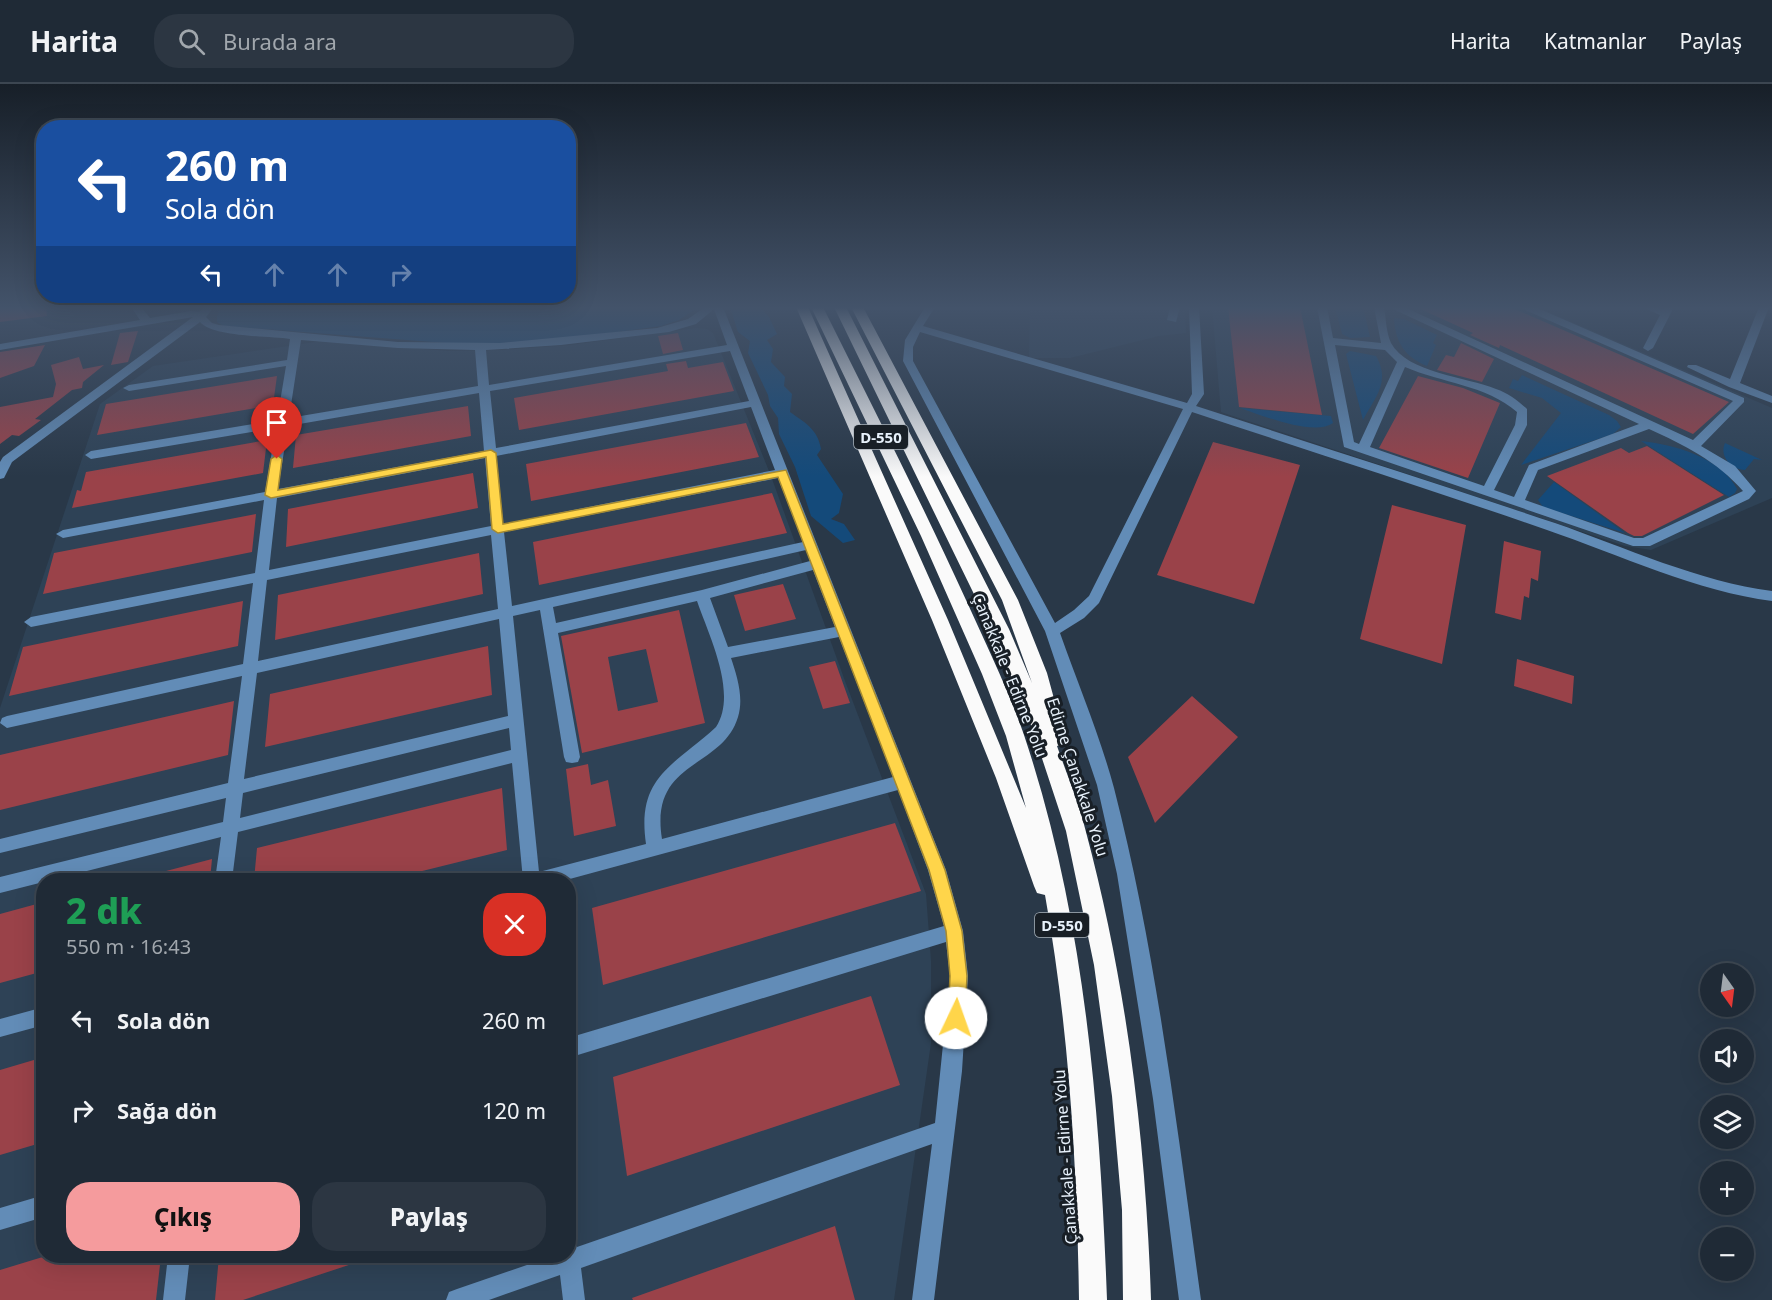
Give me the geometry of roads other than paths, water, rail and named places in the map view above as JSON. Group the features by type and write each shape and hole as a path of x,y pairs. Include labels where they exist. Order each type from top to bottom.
{"highway":[{"path":"827,364 940,620 1006,778 1039,870 1069,966"},
{"name":"Çanakkale - Edirne Yolu","path":"845,364 944,568 992,677 1028,779 1055,887 1069,966 1084,1091 1091,1190 1093,1300"},
{"name":"Edirne Çanakkale Yolu","path":"868,364 1020,675 1076,831 1105,965 1124,1096 1135,1210 1137,1300"},
{"path":"886,364 1010,600 1040,682 1065,770 1076,831"}],"street":[{"path":"0,475 4,460 136,364"},
{"path":"129,388 281,364"},
{"path":"225,873 271,495 292,364"},
{"path":"481,364 530,873"},
{"path":"91,455 633,364"},
{"path":"740,364 937,870 954,931 959,976 952,1071 922,1300"},
{"path":"909,364 1052,631 1105,785 1126,874 1163,1099 1190,1300"},
{"path":"1040,364 1192,408 1709,582 1748,593 1772,596"},
{"path":"1052,631 1079,614 1094,599 1180,422 1192,408 1198,394 1197,364"},
{"path":"1333,364 1348,444 1633,542 1645,543 1745,496 1750,491 1731,469 1694,446 1519,364"},
{"path":"1363,449 1401,364"},
{"path":"1410,364 1419,369 1500,393 1515,401 1523,411 1521,425 1487,492"},
{"path":"1657,364 1740,400 1694,446"},
{"path":"1684,364 1772,400"},
{"path":"1733,385 1741,364"},
{"path":"1758,395 1772,391"},
{"path":"63,534 756,403"},
{"path":"1518,502 1533,468 1650,424"},
{"path":"31,622 782,473"},
{"path":"7,722 810,545"},
{"path":"550,630 702,595 817,564"},
{"path":"656,849 651,817 655,800 663,783 678,765 718,736 730,718 733,700 722,654 702,595"},
{"path":"546,604 572,757"},
{"path":"722,654 843,631"},
{"path":"0,846 515,720"},
{"path":"48,873 518,755"},
{"path":"565,873 902,782"},
{"path":"0,885 36,876"},
{"path":"576,1046 954,931"},
{"path":"0,1028 36,1018"},
{"path":"576,1254 944,1130"},
{"path":"0,1220 36,1209"},
{"path":"174,1300 178,1263"},
{"path":"457,1300 551,1263"},
{"path":"570,1263 574,1300"}]}
